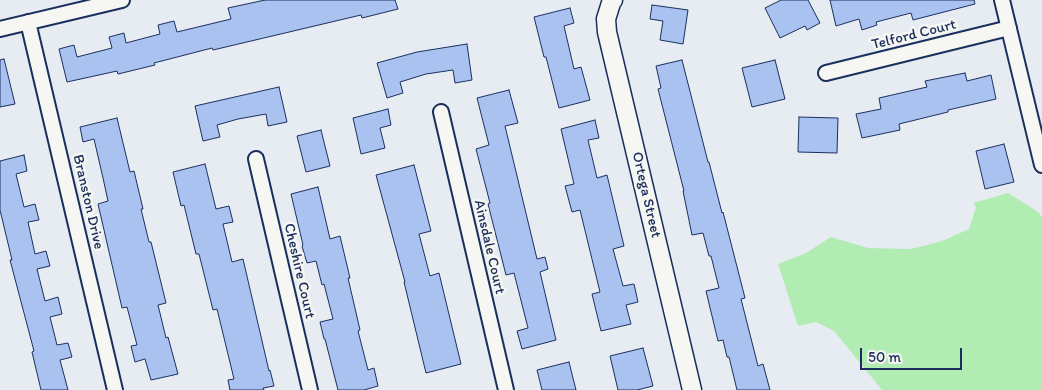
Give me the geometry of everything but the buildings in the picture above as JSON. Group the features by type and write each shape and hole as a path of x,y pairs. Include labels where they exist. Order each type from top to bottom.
{"street":[{"path":"0,28 122,0"},
{"name":"Ortega Street","path":"613,0 606,18 607,32 692,390"},
{"path":"1002,0 1042,165"},
{"name":"Branston Drive","path":"28,22 116,390"},
{"name":"Telford Court","path":"826,73 1009,28"},
{"name":"Ainsdale Court","path":"440,112 506,390"},
{"name":"Cheshire Court","path":"256,159 310,390"}],"green space":[{"path":"1008,193 1038,212 1042,217 1042,390 882,390 834,331 816,322 798,326 778,264 806,253 831,237 868,248 911,249 942,241 969,229 976,207 973,203"}]}
